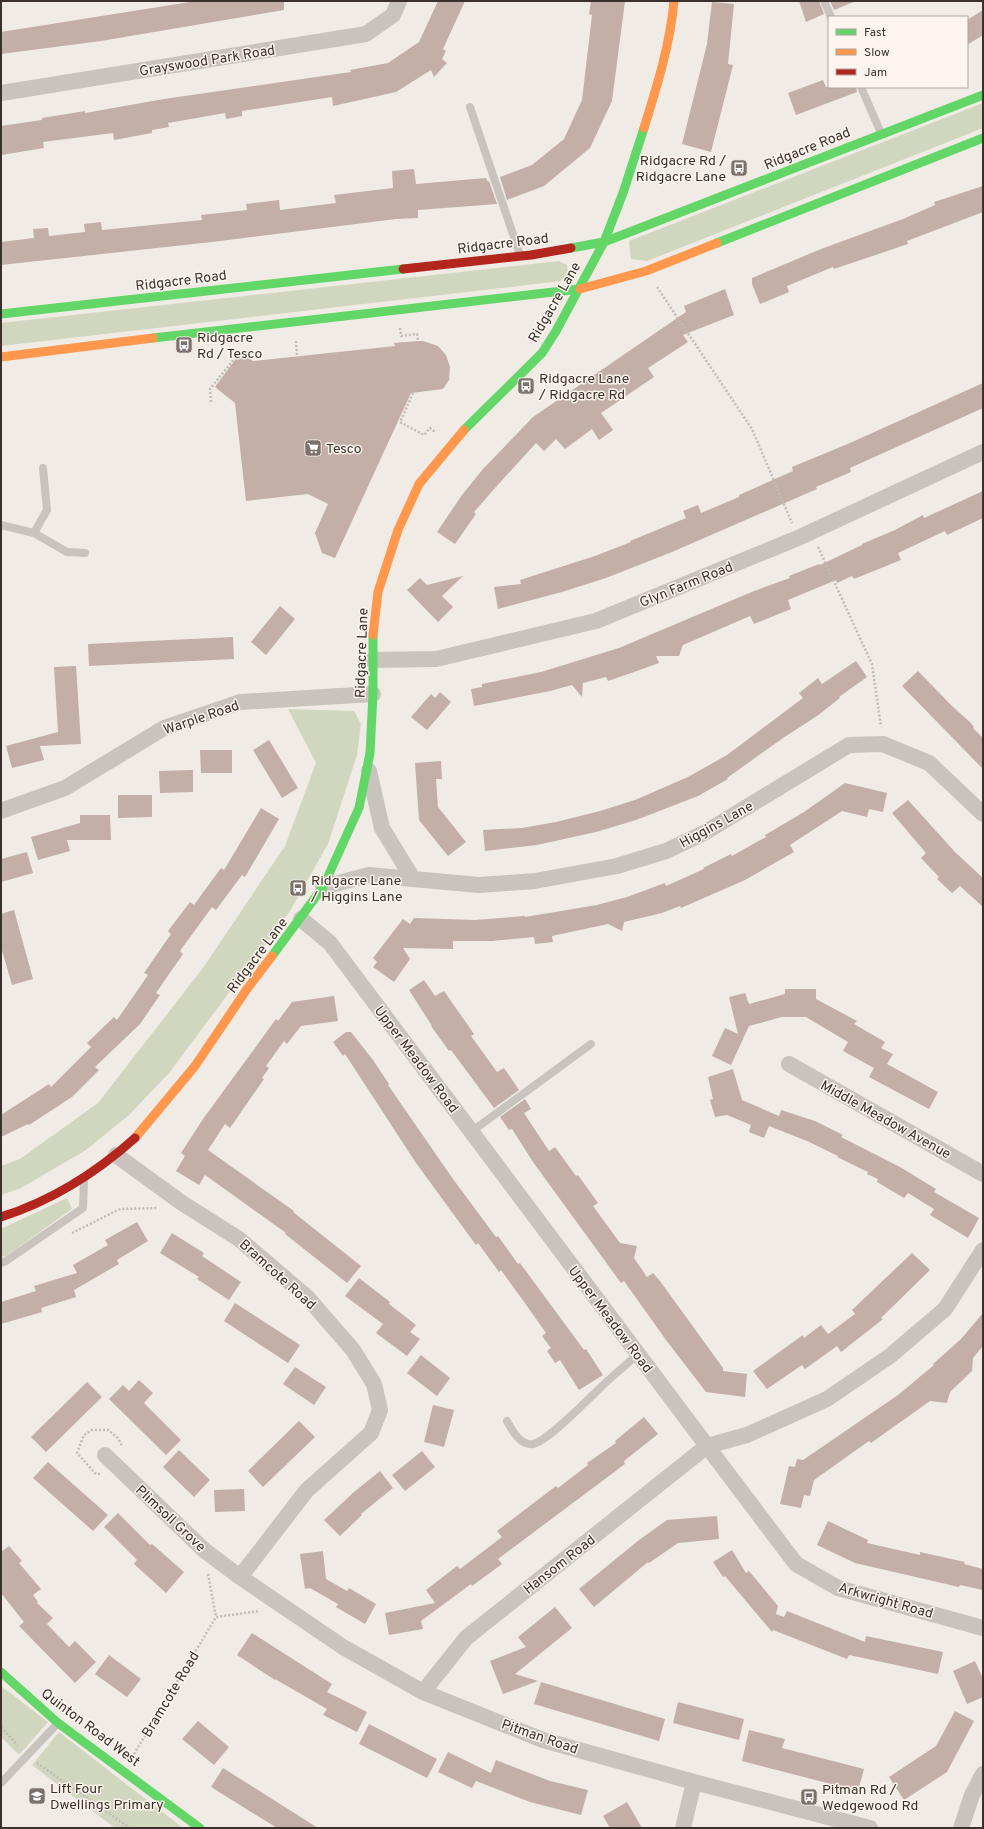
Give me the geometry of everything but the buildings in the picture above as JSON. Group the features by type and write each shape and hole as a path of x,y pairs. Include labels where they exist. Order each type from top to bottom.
{"street":[{"name":"Grayswood Park Road","path":"1,93 366,34 393,15 399,1"},
{"name":"Ridgacre Lane","path":"1,1217 20,1211 84,1178 116,1156 136,1138 195,1066 247,989 323,887 358,808 368,768 373,694 373,626 378,592 398,530 419,484 459,435 542,353 556,331 604,242 624,193 658,84 672,25 674,1"},
{"name":"Ridgacre Road","path":"1,314 520,256 604,242 983,95"},
{"path":"1,357 303,320 577,290 646,271 983,138"},
{"path":"604,242 611,255"},
{"path":"562,250 573,260"},
{"path":"620,266 632,274"},
{"path":"577,290 578,271"},
{"name":"Glyn Farm Road","path":"373,660 436,659 596,621 804,535 983,452"},
{"name":"Warple Road","path":"1,811 65,788 164,728 240,702 373,694"},
{"name":"Higgins Lane","path":"323,887 369,875 479,885 535,881 617,866 666,850 704,834 849,745 884,744 929,763 983,814"},
{"path":"368,768 382,828 413,879"},
{"name":"Upper Meadow Road","path":"300,919 330,943 707,1446"},
{"name":"Middle Meadow Avenue","path":"789,1064 983,1174"},
{"name":"Bramcote Road","path":"116,1156 182,1203 239,1239 307,1297 353,1350 374,1384 380,1410 371,1433 307,1490 240,1577"},
{"path":"707,1446 747,1435 827,1399 890,1356 945,1309 983,1250"},
{"name":"Arkwright Road","path":"707,1446 796,1564 838,1588 983,1628"},
{"name":"Hansom Road","path":"423,1692 466,1638 707,1446"},
{"name":"Plimsoll Grove","path":"105,1455 204,1550 240,1577"},
{"name":"Pitman Road","path":"240,1577 343,1647 423,1692 544,1740 694,1782 870,1828"},
{"name":"Quinton Road West","path":"2,1675 58,1722 200,1828"},
{"path":"961,1828 972,1795 983,1774"},
{"path":"683,1828 694,1782"}],"lane":[{"path":"824,1 831,16"},
{"path":"861,88 881,134"},
{"path":"470,107 520,256"},
{"path":"34,533 47,510 43,468"},
{"path":"1,525 34,533 68,552 85,553"},
{"path":"471,1132 591,1044"},
{"path":"1,1262 6,1261 83,1208 84,1178"},
{"path":"506,1421 517,1437 523,1442 532,1445 544,1438 572,1414 638,1354"},
{"path":"1,1783 58,1722"}],"path":[{"path":"646,271 752,429 804,535 872,664 884,744"},
{"path":"400,328 401,336 417,334 418,341"},
{"path":"211,402 210,389 239,353 240,354"},
{"path":"412,393 400,422 424,435 430,428 435,432"},
{"path":"70,1234 120,1208 155,1207 160,1210"},
{"path":"204,1550 202,1552 204,1554 216,1617 262,1610"},
{"name":"Bramcote Road","path":"124,1770 216,1617"},
{"path":"1,1727 27,1755 130,1828"}],"green space":[{"path":"983,103 983,128 647,261 631,259 629,241"},
{"path":"559,261 567,265 568,272 561,281 1,346 1,323"},
{"path":"288,709 354,711 361,724 357,755 328,844 290,911 169,1073 129,1115 86,1150 21,1188 1,1195 1,1166 20,1159 98,1103 203,968 285,846 316,763"},
{"path":"67,1198 72,1209 6,1256 1,1257 1,1229"},
{"path":"1,1686 48,1722 19,1755 1,1737"},
{"path":"59,1732 183,1828 115,1828 32,1765"}],"traffic: fast":[{"path":"571,248 604,242 983,95"},
{"path":"464,430 542,353 556,331 604,242 623,193 644,128"},
{"path":"717,243 983,138"},
{"path":"1,314 403,269"},
{"path":"153,338 580,289"},
{"path":"272,956 323,887 359,808 370,753 373,694 373,635"},
{"path":"1,1672 58,1723 200,1828"}],"traffic: slow":[{"path":"644,128 666,49 674,1"},
{"path":"580,289 646,271 717,243"},
{"path":"1,357 153,338"},
{"path":"373,635 378,592 398,530 419,484 464,430"},
{"path":"135,1138 195,1066 247,989 272,956"}],"traffic: jam":[{"path":"403,269 531,255 571,248"},
{"path":"1,1217 38,1203 89,1174 135,1138"}],"place":[{"name":"Ridgacre Rd / Ridgacre Lane","path":"739,168"},
{"name":"Ridgacre Rd / Tesco","path":"184,345"},
{"name":"Ridgacre Lane / Ridgacre Rd","path":"526,386"},
{"name":"Tesco","path":"313,448"},
{"name":"Ridgacre Lane / Higgins Lane","path":"298,888"},
{"name":"Lift Four Dwellings Primary","path":"37,1796"},
{"name":"Pitman Rd / Wedgewood Rd","path":"809,1797"}]}
